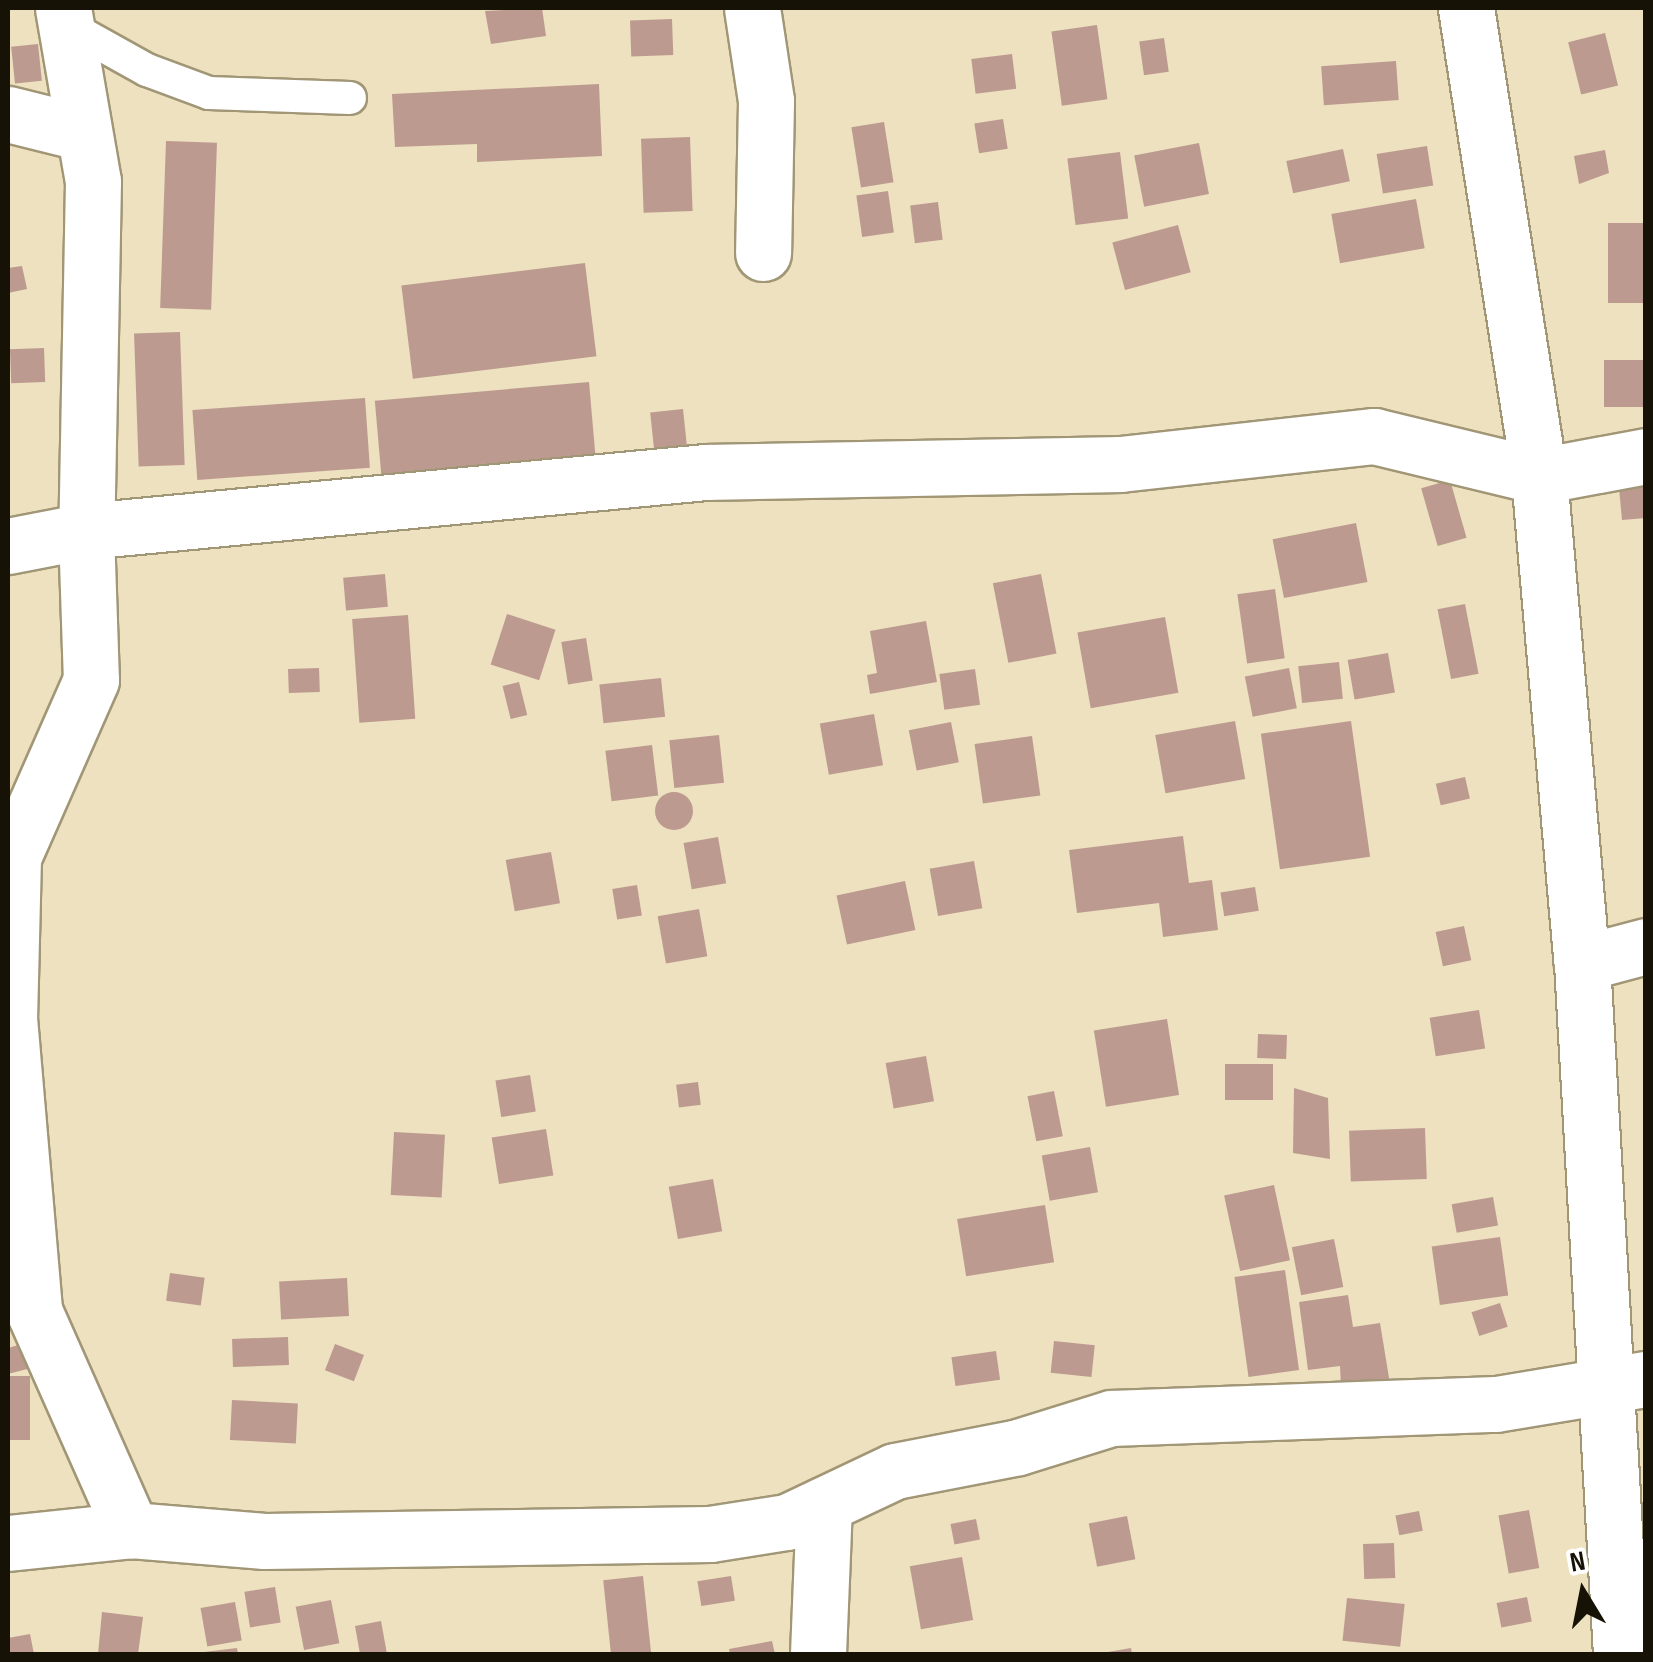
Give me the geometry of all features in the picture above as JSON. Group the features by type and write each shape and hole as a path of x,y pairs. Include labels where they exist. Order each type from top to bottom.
{"street":[{"path":"752,8 766,102 763,253"},
{"path":"1466,8 1539,476 1582,963 1628,1382 1621,1654"},
{"path":"65,16 93,181 86,531 90,680 13,857 8,1018 34,1311 132,1530"},
{"path":"8,114 84,133"},
{"path":"8,546 86,531 706,472 1120,464 1374,436 1539,476 1646,456"},
{"path":"1582,963 1646,946"},
{"path":"8,1543 132,1530 265,1541 626,1539 786,1522 895,1471 1018,1446 1111,1418 1496,1404 1628,1382"},
{"path":"818,1654 824,1505"}],"lane":[{"path":"65,16 147,70 209,93 350,98"}],"building":[{"path":"542,8 546,36 491,44 485,11"},
{"path":"672,19 673,55 631,56 630,20"},
{"path":"1097,25 1107,99 1062,106 1051,31"},
{"path":"1605,33 1618,85 1581,95 1568,42"},
{"path":"1164,38 1169,72 1144,75 1139,41"},
{"path":"38,44 42,81 15,84 11,47"},
{"path":"1012,54 1016,89 976,94 971,59"},
{"path":"1396,61 1399,100 1324,105 1321,66"},
{"path":"599,84 602,156 477,162 477,144 395,147 392,94"},
{"path":"1003,119 1008,149 979,153 974,124"},
{"path":"884,122 894,182 861,187 851,127"},
{"path":"690,137 693,211 644,213 641,139"},
{"path":"166,141 217,143 211,310 160,308"},
{"path":"1199,143 1209,194 1144,207 1134,156"},
{"path":"1427,146 1433,186 1383,193 1377,154"},
{"path":"1343,149 1350,181 1293,193 1286,161"},
{"path":"1605,150 1609,173 1579,184 1574,156"},
{"path":"1120,152 1128,219 1076,225 1067,158"},
{"path":"888,191 894,233 862,237 856,195"},
{"path":"1416,199 1425,248 1340,263 1331,214"},
{"path":"938,202 943,240 915,243 910,205"},
{"path":"1608,223 1646,223 1646,303 1608,303"},
{"path":"1178,225 1191,272 1125,290 1112,243"},
{"path":"585,263 596,356 413,379 401,286"},
{"path":"22,266 27,289 8,293 8,268"},
{"path":"180,332 185,465 139,467 134,334"},
{"path":"44,348 45,382 11,383 10,349"},
{"path":"1604,360 1646,360 1646,407 1604,407"},
{"path":"589,382 596,461 382,479 375,401"},
{"path":"365,398 370,468 197,480 192,410"},
{"path":"683,409 687,447 654,450 650,412"},
{"path":"1646,464 1646,518 1622,520 1617,466"},
{"path":"1450,480 1467,538 1438,546 1421,488"},
{"path":"1356,523 1367,582 1284,598 1273,539"},
{"path":"385,574 388,607 346,611 343,578"},
{"path":"1041,574 1056,654 1008,663 993,583"},
{"path":"1275,589 1285,658 1247,664 1237,594"},
{"path":"1465,604 1479,674 1451,679 1438,609"},
{"path":"507,614 556,630 539,680 491,664"},
{"path":"408,615 415,719 359,723 352,619"},
{"path":"1165,617 1178,693 1091,708 1077,632"},
{"path":"926,621 937,682 870,694 867,675 877,673 870,631"},
{"path":"586,638 593,680 568,684 561,642"},
{"path":"1388,653 1395,692 1355,700 1348,660"},
{"path":"1339,662 1343,699 1302,703 1298,666"},
{"path":"319,668 320,692 289,693 288,669"},
{"path":"1289,668 1297,708 1253,717 1245,677"},
{"path":"975,669 980,705 944,710 939,674"},
{"path":"661,678 665,717 603,723 599,684"},
{"path":"519,682 527,715 511,719 503,686"},
{"path":"874,714 883,765 829,775 820,724"},
{"path":"1235,721 1245,779 1165,793 1155,735"},
{"path":"1351,721 1370,857 1280,869 1261,734"},
{"path":"951,722 959,762 917,770 909,730"},
{"path":"719,735 724,783 674,788 669,740"},
{"path":"1032,736 1040,795 983,803 975,744"},
{"path":"652,745 658,796 612,801 605,751"},
{"path":"1465,777 1470,798 1441,805 1436,784"},
{"path":"674,792 687,798 693,811 687,824 674,830 661,824 655,811 661,798"},
{"path":"1183,836 1189,883 1212,880 1218,930 1163,937 1159,903 1077,913 1069,850"},
{"path":"718,837 726,883 692,889 684,843"},
{"path":"551,852 560,903 515,911 506,860"},
{"path":"974,861 982,908 938,916 930,869"},
{"path":"905,881 915,930 847,944 837,896"},
{"path":"637,885 642,916 617,920 612,889"},
{"path":"1255,887 1259,911 1224,916 1220,892"},
{"path":"699,909 707,956 666,964 658,916"},
{"path":"1464,926 1471,960 1443,966 1436,932"},
{"path":"1479,1010 1485,1049 1436,1056 1430,1018"},
{"path":"1167,1019 1179,1095 1106,1107 1094,1031"},
{"path":"1258,1034 1287,1035 1286,1059 1257,1058"},
{"path":"926,1056 934,1101 894,1108 886,1063"},
{"path":"1225,1064 1273,1064 1273,1100 1225,1100"},
{"path":"530,1075 536,1112 501,1117 495,1080"},
{"path":"698,1082 701,1105 679,1108 676,1085"},
{"path":"1294,1088 1328,1098 1330,1159 1293,1153"},
{"path":"1054,1091 1063,1136 1036,1141 1027,1096"},
{"path":"1425,1128 1427,1179 1351,1182 1349,1131"},
{"path":"546,1129 553,1175 499,1184 492,1138"},
{"path":"394,1132 445,1135 442,1198 391,1195"},
{"path":"1090,1147 1098,1192 1050,1201 1042,1156"},
{"path":"713,1179 722,1231 678,1239 669,1187"},
{"path":"1274,1185 1290,1260 1240,1271 1224,1196"},
{"path":"1493,1197 1498,1226 1457,1233 1452,1204"},
{"path":"1045,1205 1054,1262 966,1276 957,1219"},
{"path":"1500,1237 1508,1295 1440,1305 1432,1247"},
{"path":"1334,1239 1343,1287 1301,1295 1292,1247"},
{"path":"1285,1270 1299,1370 1249,1377 1234,1277"},
{"path":"170,1273 205,1278 201,1306 166,1301"},
{"path":"347,1278 349,1316 281,1320 279,1282"},
{"path":"1348,1295 1353,1327 1380,1323 1391,1390 1342,1408 1340,1366 1308,1370 1299,1302"},
{"path":"1500,1303 1508,1327 1479,1336 1471,1312"},
{"path":"288,1337 289,1365 233,1367 232,1339"},
{"path":"1054,1341 1095,1345 1091,1377 1051,1373"},
{"path":"29,1342 35,1367 8,1374 8,1348"},
{"path":"335,1344 364,1355 354,1381 325,1370"},
{"path":"996,1351 1000,1380 955,1386 951,1357"},
{"path":"8,1376 30,1376 30,1440 8,1440"},
{"path":"232,1400 298,1403 296,1443 230,1440"},
{"path":"1529,1510 1539,1568 1509,1573 1498,1515"},
{"path":"1419,1511 1423,1531 1399,1535 1395,1516"},
{"path":"1127,1516 1135,1559 1097,1567 1089,1523"},
{"path":"976,1519 980,1540 954,1545 950,1524"},
{"path":"1394,1543 1395,1578 1364,1579 1363,1544"},
{"path":"962,1557 973,1620 921,1629 910,1566"},
{"path":"643,1576 651,1654 611,1654 603,1580"},
{"path":"731,1576 735,1601 701,1606 697,1581"},
{"path":"275,1587 281,1623 250,1627 244,1592"},
{"path":"1527,1597 1532,1622 1501,1627 1497,1603"},
{"path":"1347,1598 1405,1604 1400,1647 1343,1641"},
{"path":"331,1600 339,1643 304,1650 296,1607"},
{"path":"235,1602 242,1640 207,1646 201,1608"},
{"path":"102,1612 143,1617 138,1654 98,1654"},
{"path":"381,1621 387,1654 360,1654 355,1626"},
{"path":"30,1634 34,1654 8,1654 8,1638"},
{"path":"772,1641 775,1654 730,1654 729,1649"},
{"path":"237,1648 238,1654 204,1654 204,1652"},
{"path":"1131,1648 1132,1654 1102,1653"}]}
